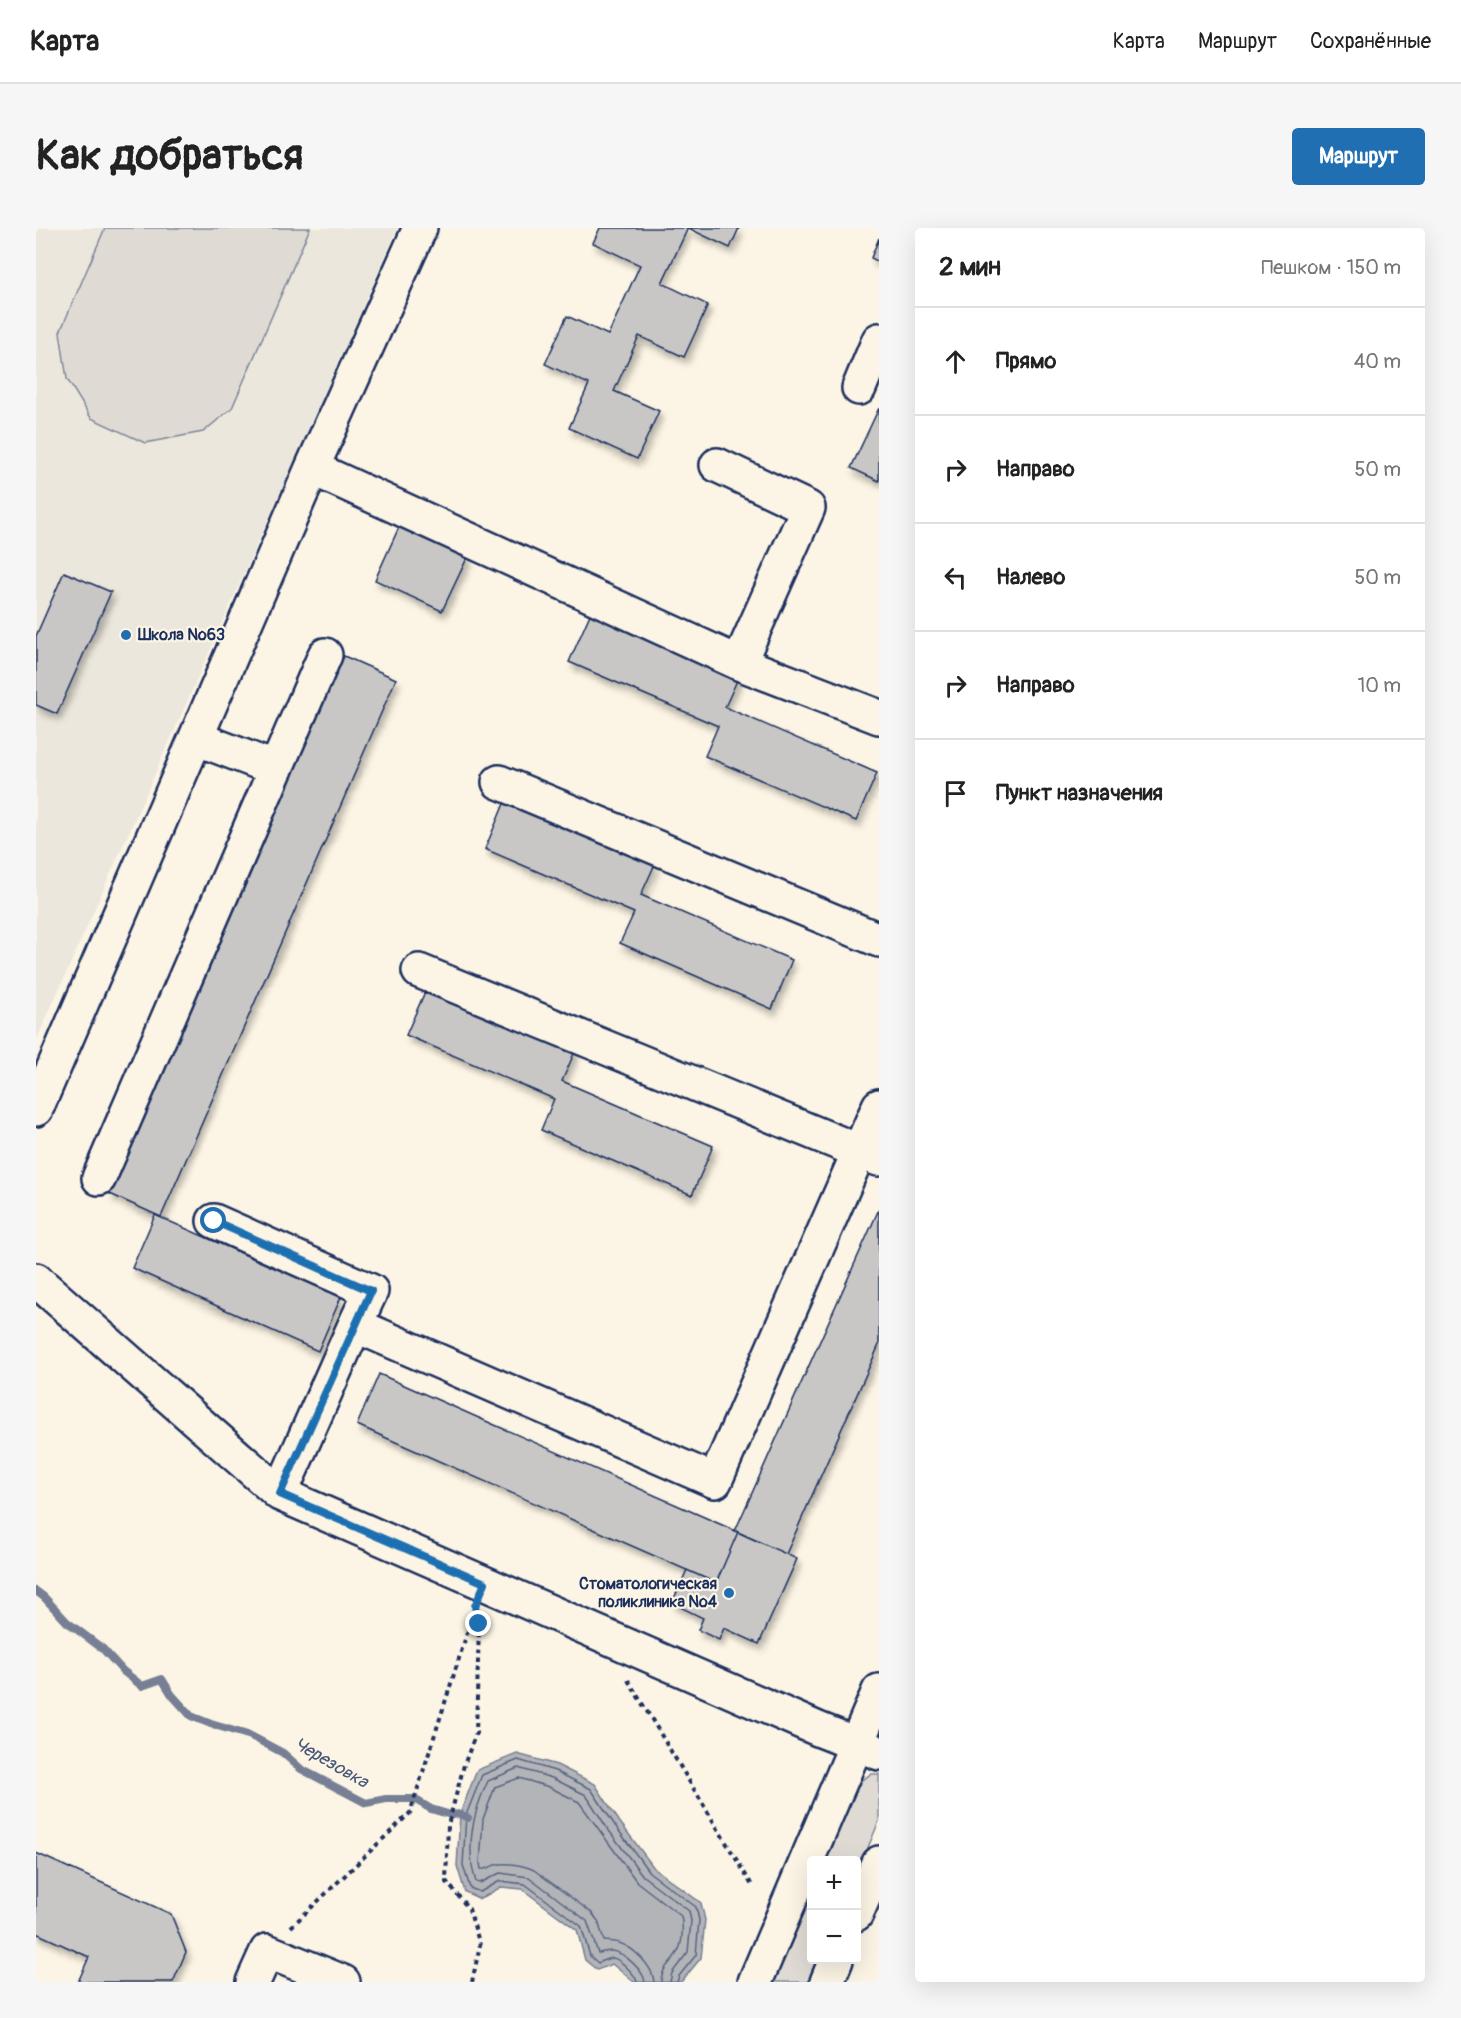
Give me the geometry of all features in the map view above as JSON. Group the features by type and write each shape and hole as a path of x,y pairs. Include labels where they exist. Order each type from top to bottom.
{"main road":[{"path":"36,1109 312,468 420,228"},
{"path":"859,388 879,340"},
{"path":"717,465 808,508 739,663"},
{"path":"312,468 739,663 879,717"},
{"path":"99,1178 326,655"},
{"path":"196,738 276,769"},
{"path":"499,782 879,940"},
{"path":"419,971 869,1155"},
{"path":"355,1325 715,1481 869,1155 879,1106"},
{"path":"214,1221 371,1291 280,1494"},
{"path":"36,1280 280,1494 807,1724 868,1748"},
{"path":"755,1982 868,1748 879,1691"},
{"path":"858,1910 879,1863"},
{"path":"253,1982 267,1951 343,1982"},
{"path":"826,1982 835,1964"}],"path":[{"path":"267,1951 410,1813 475,1606 479,1624 476,1733 464,1765 448,1825 446,1881 469,1909 480,1945 472,1982"},
{"path":"624,1675 753,1887"}],"shaded area":[{"name":"Школа №63","path":"36,228 398,228 36,1041"},
{"path":"105,228 310,228 232,408 203,432 145,443 91,418 67,379 60,332"},
{"path":"871,1774 879,1774 879,1821 861,1864 861,1856 828,1856 860,1781"},
{"path":"807,1903 807,1964 817,1964 810,1982 773,1982"}],"water":[{"path":"517,1754 557,1765 595,1784 654,1868 701,1903 705,1920 701,1958 681,1982 634,1982 612,1964 597,1970 585,1960 577,1930 522,1889 501,1887 480,1899 465,1892 457,1866 460,1814 477,1770"}],"building":[{"path":"600,228 688,228 662,283 708,305 684,357 639,336 614,391 659,411 637,459 569,428 589,384 545,364 567,316 608,335 640,265 593,243"},
{"path":"688,228 739,228 730,248"},
{"path":"879,238 879,262 871,258"},
{"path":"879,408 879,481 851,468"},
{"path":"400,525 468,556 442,611 375,580"},
{"path":"64,572 111,592 57,714 36,705 36,636"},
{"path":"591,612 739,676 725,707 877,773 856,821 705,756 718,726 569,662"},
{"path":"344,656 396,679 161,1217 110,1194"},
{"path":"506,799 655,864 641,895 792,960 772,1009 620,943 634,913 485,849"},
{"path":"428,985 576,1049 562,1081 713,1146 692,1195 541,1130 554,1099 406,1035"},
{"path":"879,1209 879,1345 786,1554 735,1531"},
{"path":"155,1215 341,1297 318,1351 132,1268"},
{"path":"379,1374 738,1532 716,1583 357,1425"},
{"name":"Стоматологическая поликлиника №4","path":"738,1532 797,1559 759,1644 724,1628 719,1640 698,1630 703,1618 672,1603 687,1570 716,1583"},
{"path":"36,1853 171,1914 186,1952 173,1982 78,1982 89,1957 36,1933"}],"waterway":[{"name":"Черезовка","path":"36,1591 67,1622 103,1649 123,1671 142,1686 162,1679 172,1695 191,1716 251,1736 283,1753 301,1769 366,1803 386,1799 414,1799 431,1809 451,1815 460,1814 468,1818"}],"place":[{"name":"Школа №63","path":"126,635"},
{"name":"Стоматологическая поликлиника №4","path":"729,1593"}],"route":[{"path":"214,1221 371,1291 280,1494 485,1583 475,1606 479,1624"}]}
